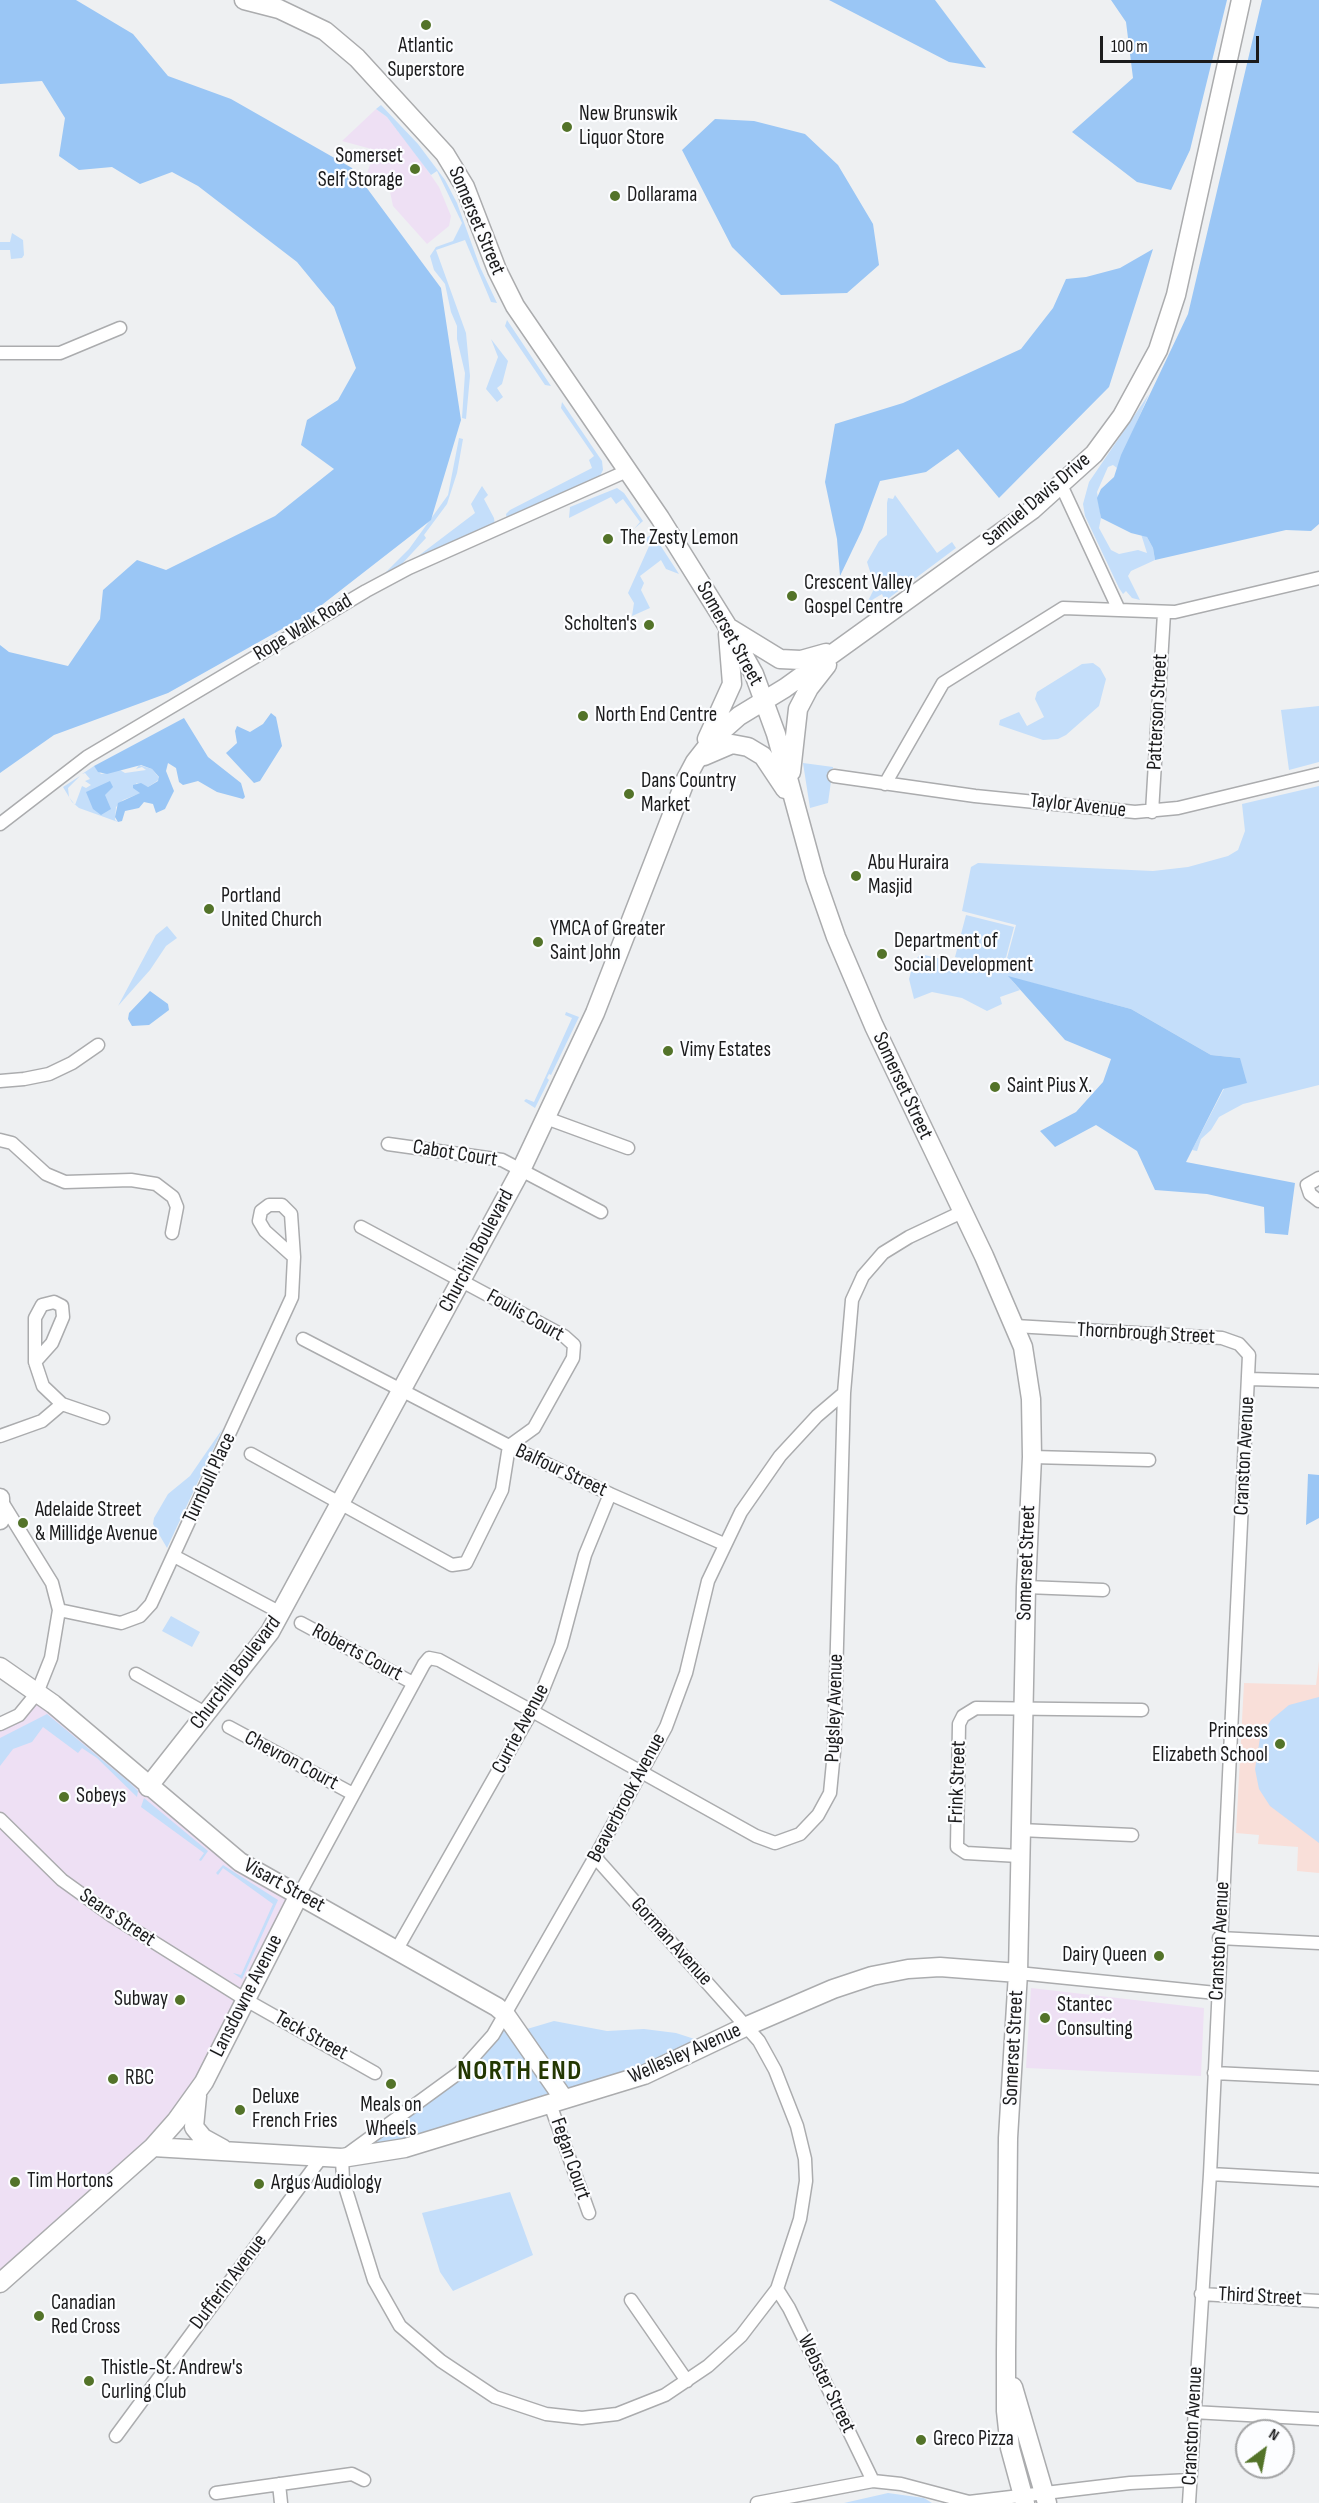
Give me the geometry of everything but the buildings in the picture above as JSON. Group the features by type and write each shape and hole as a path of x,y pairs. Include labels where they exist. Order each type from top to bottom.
{"main road":[{"name":"Somerset Street","path":"244,0 279,9 325,31 357,58 445,154 465,187 497,270 515,306 690,563 728,627 754,674 764,700 822,902 836,937 908,1101 962,1212 1023,1347 1029,1383 1032,1457 1026,1587 1018,1972 1008,2138 1006,2411 1010,2448 1023,2500"},
{"name":"Samuel Davis Drive","path":"764,700 1026,515 1061,485 1107,439 1147,373 1164,333 1188,243 1241,0"},
{"path":"728,627 774,656 790,661 839,649"},
{"path":"695,762 732,684 728,627"},
{"path":"790,785 798,709 809,688 839,649"},
{"name":"Churchill Boulevard","path":"148,1787 260,1648 281,1613 521,1170 595,1013 695,762 724,729 764,700"},
{"path":"695,762 720,747 732,744 748,747 769,763 795,804"},
{"name":"Visart Street","path":"0,1666 37,1693 240,1862 486,2000 505,2014 557,2102"},
{"name":"Lansdowne Avenue","path":"0,2283 153,2147 199,2089 299,1894"},
{"name":"Wellesley Avenue","path":"153,2147 321,2158 342,2158 405,2148 644,2075 747,2026 833,1989 888,1972 940,1967 1018,1972"},
{"path":"199,2089 194,2110 194,2127 202,2138 233,2153"},
{"name":"Somerset Street","path":"1007,2364 1045,2498"}],"street":[{"path":"0,353 49,354 71,351 120,328"},
{"name":"Rope Walk Road","path":"0,824 87,758 366,591 409,568 627,471"},
{"path":"1061,485 1119,610"},
{"path":"885,784 935,693 948,679 1063,608 1164,613 1319,578"},
{"name":"Patterson Street","path":"1152,812 1164,613"},
{"name":"Taylor Avenue","path":"834,776 975,796 1152,812 1319,774"},
{"path":"0,1081 24,1080 49,1074 72,1063 98,1045"},
{"path":"546,1118 628,1148"},
{"path":"0,1140 12,1143 46,1174 65,1182 131,1180 156,1184 173,1197 177,1207 172,1233"},
{"name":"Cabot Court","path":"388,1144 502,1160 601,1212"},
{"path":"1319,1178 1307,1185 1308,1191 1319,1201"},
{"name":"Pugsley Avenue","path":"429,1658 436,1659 756,1836 775,1843 800,1834 818,1815 830,1793 834,1752 844,1393 852,1300 863,1276 872,1264 894,1245 962,1212"},
{"path":"361,1227 461,1281"},
{"name":"Turnbull Place","path":"59,1610 115,1623 136,1619 151,1604 285,1317 294,1287 294,1257"},
{"name":"Foulis Court","path":"461,1281 564,1336 574,1345 573,1358 534,1428 508,1446"},
{"name":"Thornbrough Street","path":"1015,1326 1221,1338 1239,1344 1246,1350 1250,1363 1249,1379"},
{"name":"Balfour Street","path":"303,1339 508,1446 724,1544"},
{"path":"35,1362 43,1386 62,1404 103,1418"},
{"path":"1249,1379 1319,1381"},
{"name":"Cranston Avenue","path":"1189,2503 1193,2412 1210,2174 1216,1993 1249,1379"},
{"name":"Beaverbrook Avenue","path":"342,2158 460,2072 493,2036 662,1734 680,1691 708,1581 724,1544 752,1494 775,1463 817,1416 844,1393"},
{"path":"0,1436 42,1421 62,1404"},
{"path":"251,1454 452,1565 466,1563 502,1490 508,1446"},
{"path":"1032,1457 1149,1460"},
{"name":"Currie Avenue","path":"397,1949 532,1712 561,1645 585,1555 610,1494"},
{"path":"0,1507 52,1583 59,1610 51,1658 37,1693 19,1715 0,1724"},
{"path":"174,1556 281,1613"},
{"path":"1026,1587 1103,1590"},
{"name":"Roberts Court","path":"301,1623 413,1683"},
{"name":"Lansdowne Avenue","path":"299,1894 425,1661 429,1658"},
{"path":"136,1674 207,1714"},
{"name":"Frink Street","path":"1019,1856 966,1853 957,1846 959,1724 963,1716 976,1708 1023,1708"},
{"path":"1023,1708 1142,1710"},
{"name":"Chevron Court","path":"229,1727 353,1794"},
{"name":"Sears Street","path":"0,1820 62,1880 80,1894 246,2000"},
{"path":"1020,1830 1132,1835"},
{"name":"Gorman Avenue","path":"342,2158 343,2180 353,2216 383,2299 409,2335 470,2382 495,2397 527,2409 582,2418 617,2414 646,2404 687,2381 708,2366 741,2336 777,2289 800,2219 806,2181 805,2159 797,2126 775,2070 747,2026 595,1857"},
{"path":"1220,1938 1319,1943"},
{"name":"Wellesley Avenue","path":"1018,1972 1216,1993"},
{"name":"Teck Street","path":"246,2000 375,2073"},
{"path":"1214,2073 1319,2078"},
{"name":"Fegan Court","path":"557,2102 589,2214"},
{"name":"Dufferin Avenue","path":"116,2436 321,2158"},
{"path":"1210,2174 1319,2180"},
{"name":"Webster Street","path":"777,2289 789,2307 873,2481"},
{"name":"Third Street","path":"1201,2294 1319,2301"},
{"path":"631,2300 687,2381"},
{"path":"1193,2412 1319,2419"},
{"path":"216,2493 352,2474 364,2480"},
{"path":"757,2503 873,2481 912,2487 958,2502 1045,2498 1130,2483 1190,2480"},
{"path":"279,2484 281,2503"}],"shaded area":[{"path":"0,0 76,0 133,34 168,76 231,99 352,168 441,288 461,420 431,520 314,611 168,693 54,735 0,773 0,645 9,652 68,666 100,619 103,590 137,560 166,570 275,516 334,469 301,445 307,420 338,400 356,368 334,307 297,262 198,186 172,172 140,184 112,167 79,170 59,156 65,118 42,81 0,84"},
{"path":"829,0 935,0 986,68 949,62"},
{"path":"1111,0 1227,0 1190,150 1171,190 1137,182 1072,132 1133,78 1126,22"},
{"path":"1262,0 1319,0 1319,524 1311,531 1286,530 1155,560 1153,548 1147,537 1131,533 1101,518 1097,498 1101,489 1114,477 1121,455 1188,314"},
{"path":"381,105 418,144 445,180 457,203 480,267 497,303 491,302 465,240 436,250 466,333 470,376 466,419 462,418 465,373 457,339 457,326 451,312 445,284 434,270 430,256 436,247 453,241 462,223 437,171 431,175 387,117 376,109"},
{"path":"376,109 387,117 417,155 439,187 451,216 449,226 427,244 393,206 389,187 366,176 375,150 342,141"},
{"path":"715,119 754,121 805,134 838,165 873,224 879,265 847,293 781,295 732,247 682,150"},
{"path":"12,233 23,240 24,255 22,258 11,259 10,250 0,250 0,242 10,242"},
{"path":"1153,249 1109,387 999,498 958,449 926,472 880,481 862,530 840,576 837,539 825,482 835,424 903,403 1021,349 1053,308 1066,279 1086,277 1120,268"},
{"path":"507,320 551,386 545,385 505,326"},
{"path":"491,339 508,361 502,384 497,388 503,397 497,402 486,389 498,357"},
{"path":"1149,394 1117,468 1113,465 1108,467 1097,492 1101,518 1099,528 1111,550 1119,554 1138,550 1147,553 1141,534 1147,537 1153,548 1155,560 1131,571 1128,576 1140,600 1132,598 1126,591 1123,594 1119,588 1085,516 1083,504 1089,482"},
{"path":"562,402 602,461 603,470 600,476 507,520 506,514 510,510 592,468 589,460 594,456 561,408"},
{"path":"459,438 463,439 457,473 447,504 424,535 426,538 400,566 385,573 409,549 448,495"},
{"path":"482,486 488,495 484,499 494,518 495,525 413,560 475,513 471,504"},
{"path":"617,488 624,493 643,521 634,529 640,522 623,499 616,504 611,497 569,518 570,507"},
{"path":"895,495 937,553 952,542 956,548 885,601 882,594 867,603 875,587 867,562 879,541 887,535 888,498 893,499"},
{"path":"653,534 679,574 666,569 661,560 640,576 644,583 641,590 650,608 632,616 634,603 628,593 650,544 642,540"},
{"path":"1093,663 1100,668 1106,679 1099,706 1066,735 1058,739 1043,740 999,725 1000,720 1019,712 1027,726 1044,717 1035,699 1037,692 1082,664"},
{"path":"1319,706 1319,762 1289,770 1281,710"},
{"path":"271,713 276,717 282,746 260,781 254,783 226,753 237,743 235,731 237,726 250,732 263,724"},
{"path":"184,718 208,757 241,783 245,797 243,799 217,792 198,781 183,785 179,782 176,768 168,763 166,771 174,791 165,809 156,813 153,804 144,802 139,808 125,811 122,821 118,822 115,817 118,803 140,793 133,788 133,785 141,783 148,787 158,781 159,777 152,769 141,765 107,774 98,772 94,766"},
{"path":"803,763 833,767 828,803 810,808"},
{"path":"139,765 152,769 160,779 148,787 136,783 141,793 123,800 116,807 115,820 118,822 75,805 82,786 86,788 91,785 85,781 90,779 85,773 82,774 94,766 101,774 120,770 125,773 146,770 142,767 136,769"},
{"path":"80,776 68,788 69,797 63,787"},
{"path":"110,781 113,787 105,795 111,809 101,815 93,809 86,792"},
{"path":"1319,786 1319,1085 1243,1104 1230,1111 1219,1117 1211,1130 1201,1139 1197,1151 1192,1150 1240,1058 1211,1055 1131,1009 1009,977 1020,990 1000,997 1002,1004 987,1011 962,998 932,992 914,999 909,979 913,964 920,954 1003,973 1016,925 962,911 971,867 978,863 1153,871 1188,867 1228,856 1238,850 1245,831 1242,804"},
{"path":"966,915 1014,927 1003,969 955,957"},
{"path":"167,926 177,938 166,946 150,970 118,1006 156,935"},
{"path":"1008,976 1131,1009 1211,1055 1240,1058 1247,1083 1223,1089 1186,1162 1295,1183 1288,1235 1265,1233 1264,1207 1207,1194 1155,1190 1137,1151 1096,1125 1055,1147 1040,1131 1076,1112 1103,1082 1111,1059 1065,1040"},
{"path":"150,991 168,1004 169,1010 149,1025 132,1026 128,1019 129,1013"},
{"path":"566,1012 579,1017 551,1075 549,1074 547,1078 549,1080 535,1108 524,1101 526,1099 534,1102 572,1018 565,1015"},
{"path":"223,1428 167,1548 153,1524 154,1518 168,1494 190,1476"},
{"path":"1308,1474 1319,1475 1319,1518 1306,1525"},
{"path":"171,1616 200,1632 192,1647 162,1631"},
{"name":"Princess Elizabeth School","path":"1319,1661 1319,1873 1297,1871 1298,1847 1258,1844 1259,1835 1236,1833 1244,1683 1316,1685"},
{"path":"37,1693 148,1787 299,1895 176,2121 0,2283 0,1724"},
{"path":"1319,1697 1319,1843 1270,1806 1259,1789 1255,1769 1260,1738 1271,1720 1289,1705"},
{"path":"47,1714 130,1783 138,1791 137,1797 97,1758 82,1748 78,1753 43,1727 32,1742 13,1749 0,1766 0,1738"},
{"path":"144,1798 208,1851 201,1861 199,1860 204,1853 141,1807"},
{"path":"223,1865 278,1900 242,1979 233,1973 241,1975 273,1904 223,1868 218,1875 216,1873"},
{"path":"1031,1988 1204,2008 1201,2076 1026,2068"},
{"path":"505,2014 517,2032 554,2021 607,2031 644,2029 676,2033 710,2044 644,2075 342,2158 460,2072"},
{"path":"510,2192 533,2255 453,2291 440,2272 422,2213"},
{"path":"888,2493 924,2498 932,2503 844,2503"}],"place":[{"name":"Atlantic Superstore","path":"426,25"},
{"name":"New Brunswik Liquor Store","path":"567,127"},
{"name":"Somerset Self Storage","path":"415,169"},
{"name":"Dollarama","path":"615,196"},
{"name":"The Zesty Lemon","path":"608,539"},
{"name":"Crescent Valley Gospel Centre","path":"792,596"},
{"name":"Scholten's","path":"649,625"},
{"name":"North End Centre","path":"583,716"},
{"name":"Dans Country Market","path":"629,794"},
{"name":"Abu Huraira Masjid","path":"856,876"},
{"name":"Portland United Church","path":"209,909"},
{"name":"YMCA of Greater Saint John","path":"538,942"},
{"name":"Department of Social Development","path":"882,954"},
{"name":"Vimy Estates","path":"668,1051"},
{"name":"Saint Pius X.","path":"995,1087"},
{"name":"Adelaide Street & Millidge Avenue","path":"23,1523"},
{"name":"Princess Elizabeth School","path":"1280,1744"},
{"name":"Sobeys","path":"64,1797"},
{"name":"Dairy Queen","path":"1159,1956"},
{"name":"Subway","path":"180,2000"},
{"name":"Stantec Consulting","path":"1045,2018"},
{"name":"RBC","path":"113,2079"},
{"name":"Meals on Wheels","path":"391,2084"},
{"name":"Deluxe French Fries","path":"240,2110"},
{"name":"Tim Hortons","path":"15,2182"},
{"name":"Argus Audiology","path":"259,2184"},
{"name":"Canadian Red Cross","path":"39,2316"},
{"name":"Thistle-St. Andrew's Curling Club","path":"89,2381"},
{"name":"Greco Pizza","path":"921,2440"}],"district":[{"name":"NORTH END","path":"520,2072"}]}
